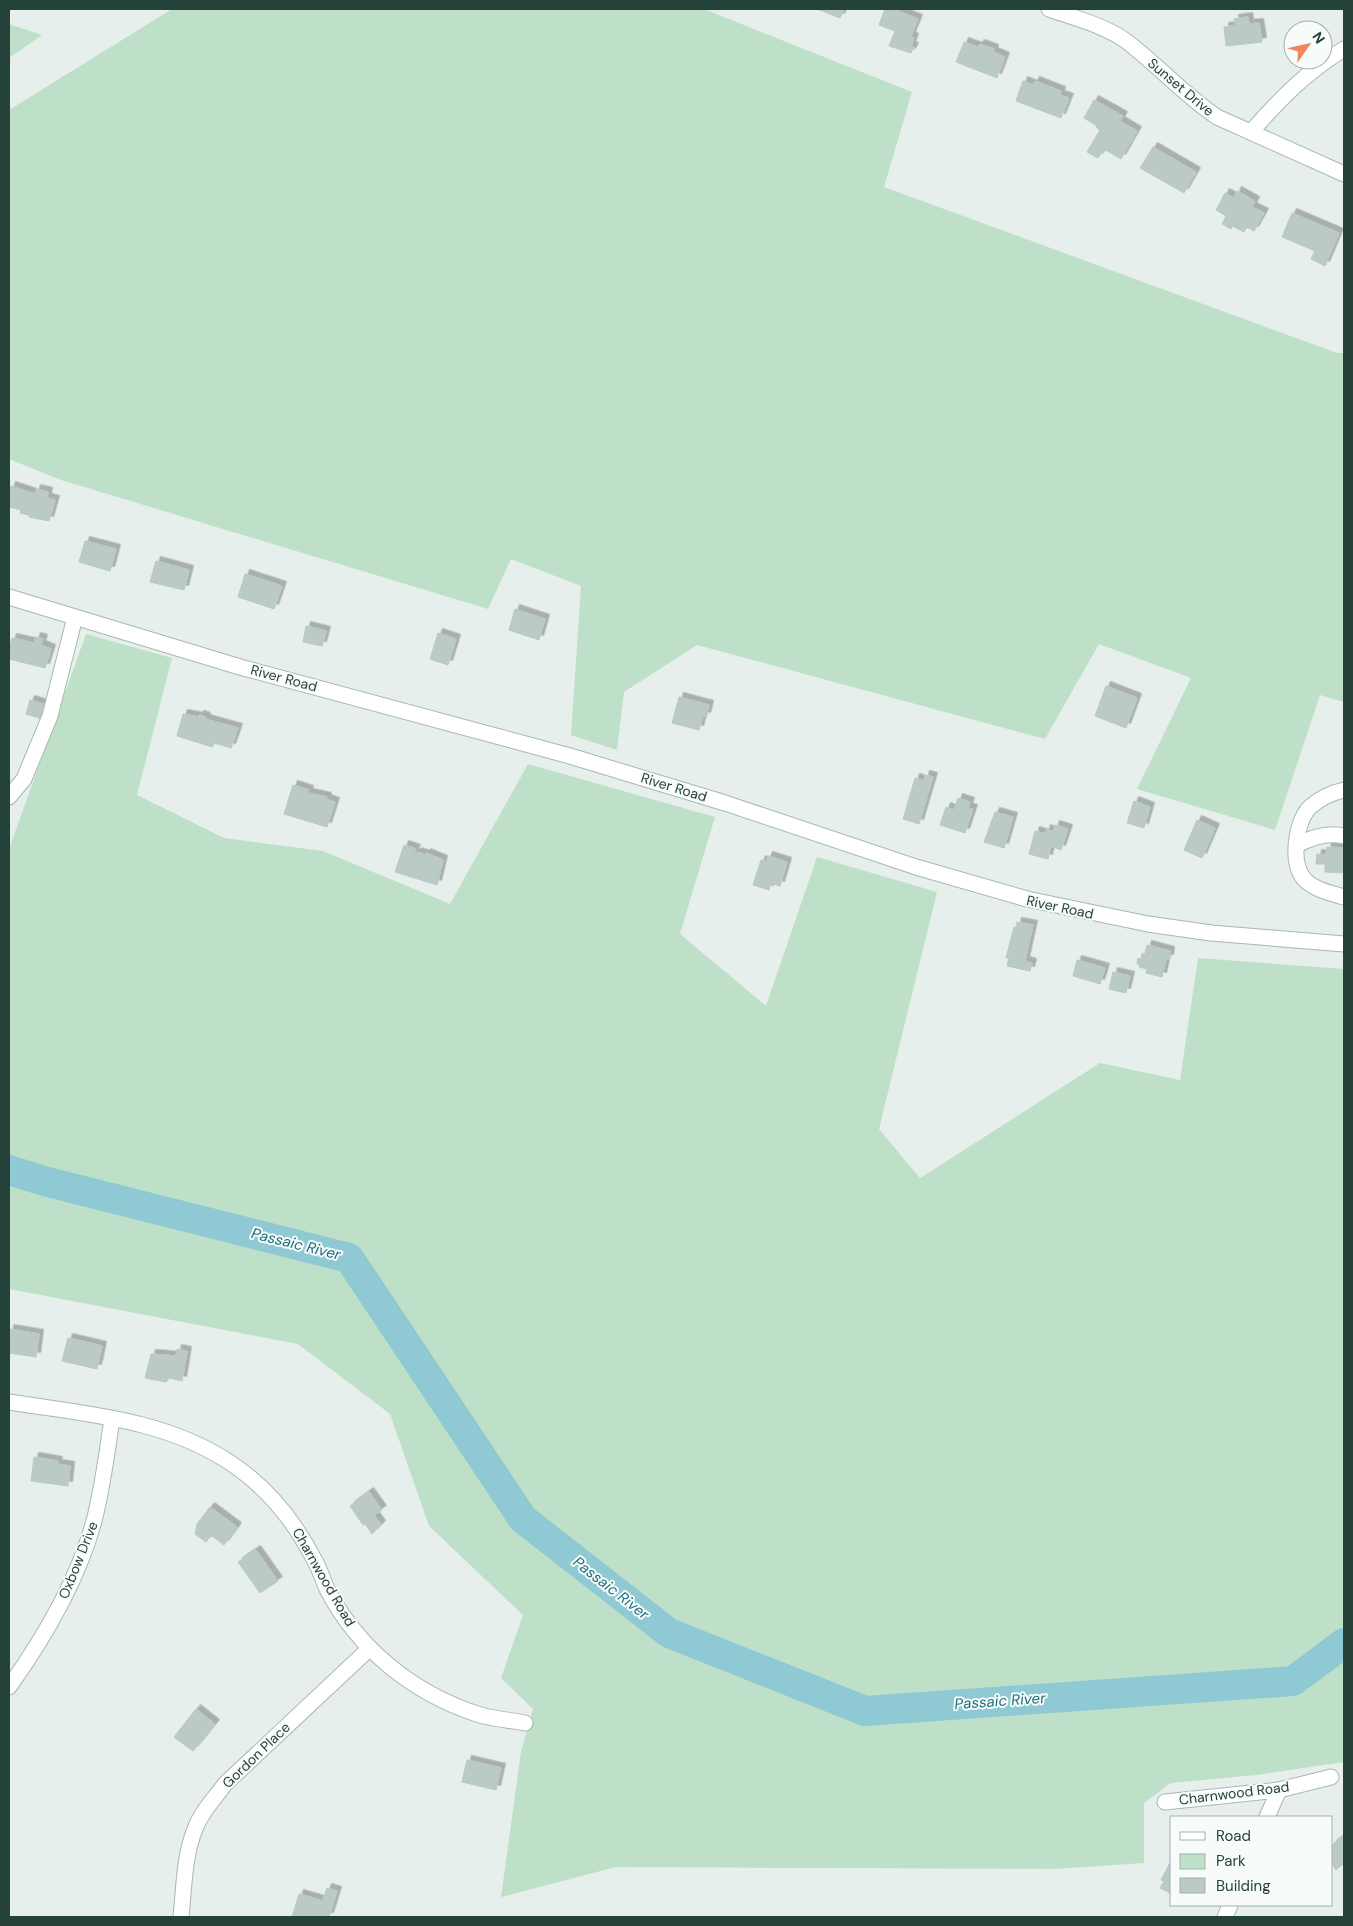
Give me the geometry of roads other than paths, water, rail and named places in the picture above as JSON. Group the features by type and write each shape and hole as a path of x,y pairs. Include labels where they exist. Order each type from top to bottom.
{"street":[{"name":"Sunset Drive","path":"1049,9 1110,32 1126,41 1202,108 1217,117 1344,174"},
{"path":"1250,132 1282,96 1304,75 1344,49"},
{"name":"River Road","path":"9,597 240,667 588,762 734,806 916,868 1026,900 1166,927 1293,941 1344,944"},
{"path":"9,797 24,779 50,716 75,617"},
{"path":"1344,790 1322,797 1309,808 1302,820 1296,855 1298,869 1305,879 1312,885 1344,897"},
{"path":"1297,845 1310,838 1326,835 1344,836"},
{"name":"Charnwood Road","path":"9,1402 149,1426 183,1437 223,1458 271,1497 304,1539 340,1611 370,1648 393,1669 437,1698 480,1715 525,1724"},
{"name":"Oxbow Drive","path":"9,1687 41,1641 85,1550 95,1517 112,1419"},
{"name":"Gordon Place","path":"181,1917 189,1849 195,1828 207,1807 225,1784 370,1648"},
{"name":"Charnwood Road","path":"1165,1802 1279,1790 1331,1777"},
{"path":"1267,1816 1279,1790"}],"waterway":[{"name":"Passaic River","path":"9,1170 44,1181 349,1258 523,1519 669,1633 865,1711 1293,1681 1344,1643"}]}
